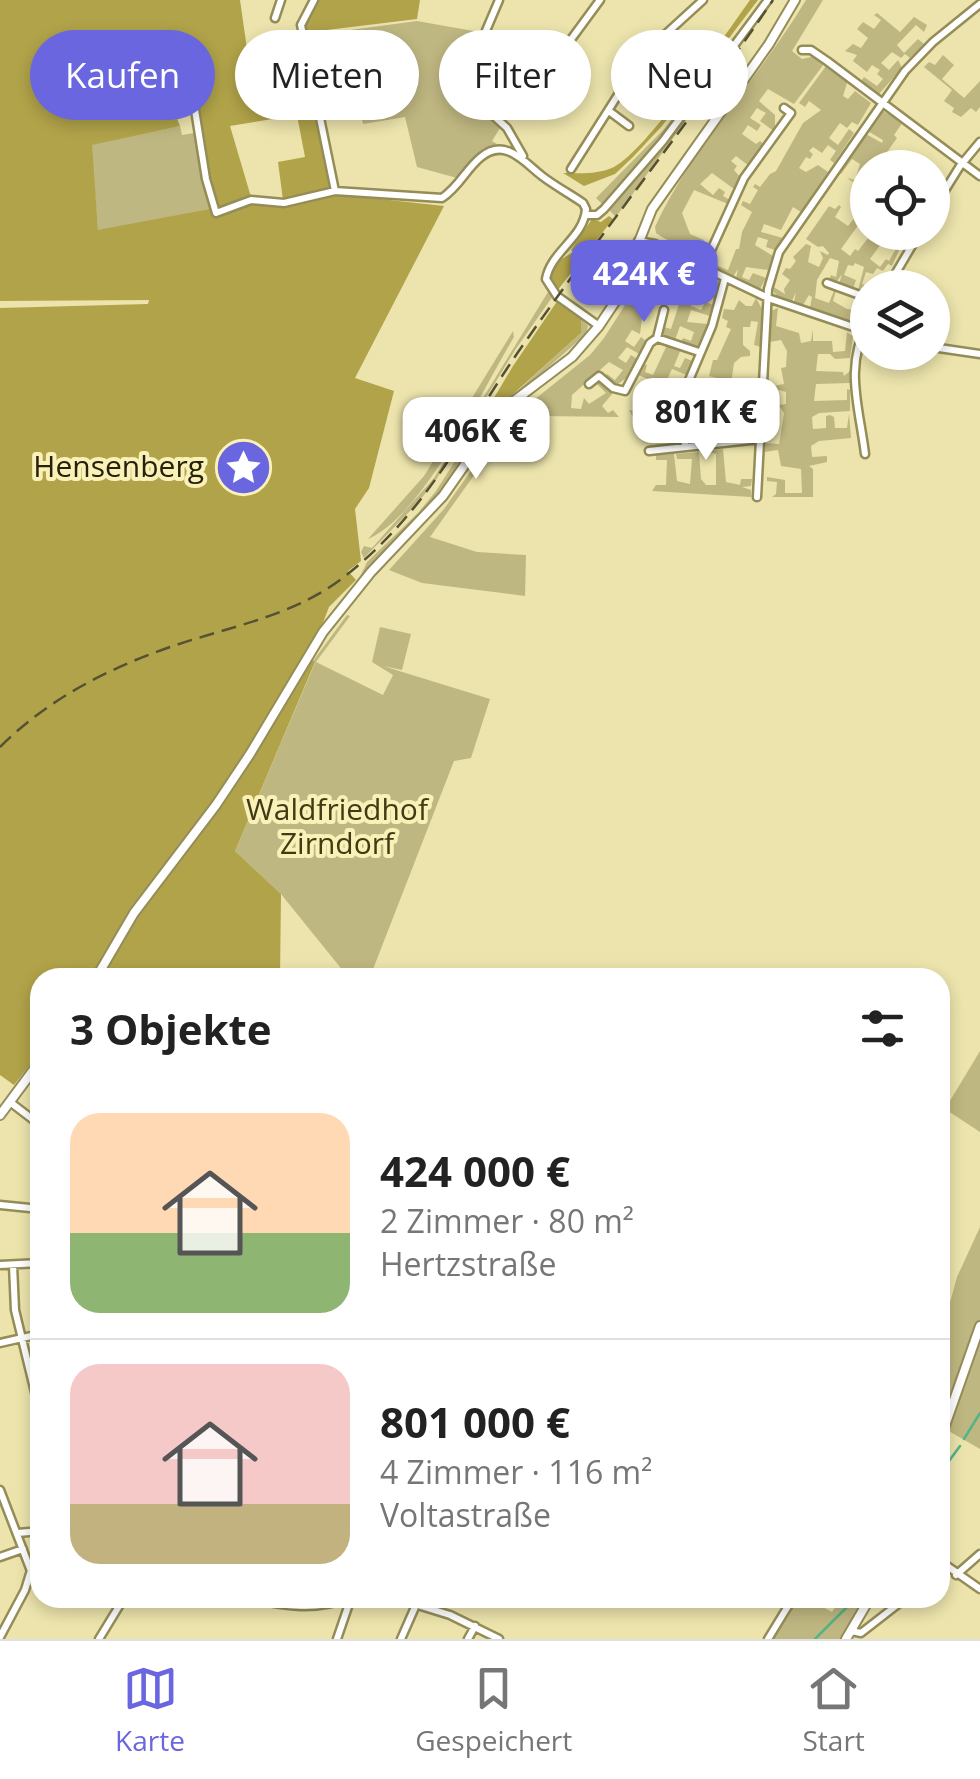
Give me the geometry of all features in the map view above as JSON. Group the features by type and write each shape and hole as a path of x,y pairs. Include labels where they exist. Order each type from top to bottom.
{"street":[{"path":"276,18 282,0"},
{"path":"314,0 303,17 302,34 335,191"},
{"path":"499,0 462,87 507,128 523,158 583,203 587,214 552,261 546,279 557,296 599,326"},
{"path":"578,30 600,0"},
{"path":"587,214 597,215 638,171 768,0"},
{"path":"102,968 134,913 216,804 314,644 359,586 443,496 494,423 514,401 572,357 599,326 614,302 652,209 769,44 795,0"},
{"path":"570,169 657,42 699,1"},
{"path":"757,496 768,298 778,252 882,100 922,52 980,4"},
{"path":"802,50 811,50 882,100 980,176"},
{"path":"704,268 744,178 791,112 784,108"},
{"path":"609,111 629,126"},
{"path":"197,120 216,212 250,200 284,203 335,191 442,198 452,192 484,154 504,150 523,158"},
{"path":"950,184 980,142"},
{"path":"638,240 656,244 768,298 850,327"},
{"path":"685,447 682,409 726,278"},
{"path":"828,283 850,291"},
{"path":"589,384 600,376 612,388 625,391 657,338 664,310"},
{"path":"657,338 699,352"},
{"path":"950,349 980,354"},
{"path":"854,370 864,454"},
{"path":"649,451 760,439"},
{"path":"0,1115 30,1075"},
{"path":"10,1102 30,1117"},
{"path":"0,1205 30,1208"},
{"path":"0,1265 30,1264"},
{"path":"13,1265 15,1310 30,1371"},
{"path":"950,1411 980,1326"},
{"path":"0,1342 30,1336"},
{"path":"0,1490 30,1567"},
{"path":"18,1533 30,1532"},
{"path":"0,1557 23,1549"},
{"path":"956,1574 980,1554"},
{"path":"950,1570 980,1589"},
{"path":"0,1637 30,1577"},
{"path":"99,1639 118,1608"},
{"path":"337,1639 346,1608"},
{"path":"401,1639 415,1608"},
{"path":"435,1608 499,1639"},
{"path":"768,1639 787,1608"},
{"path":"849,1635 864,1608"},
{"path":"849,1635 861,1632 893,1608"},
{"path":"468,1639 474,1626"}],"green space":[{"path":"762,0 766,0 747,30 739,30"},
{"path":"806,0 823,0 792,51 802,59 815,56 824,64 794,104 768,89 759,101 775,115 775,132 760,121 766,113 757,108 750,118 761,125 757,131 748,125 742,134 765,145 749,166 736,156 731,161 741,178 734,189 712,173 700,184 713,195 719,188 725,192 728,204 694,190 682,213 690,234 704,240 702,247 708,251 703,259 656,233 655,227 687,170 722,120 748,120 748,85"},
{"path":"877,13 900,32 914,17 927,25 924,32 916,25 897,45 904,53 918,39 924,44 910,58 892,52 881,63 889,70 898,60 902,68 879,94 861,81 864,77 877,86 883,79 877,74 880,70 872,65 867,72 853,61 857,55 845,51 853,44 861,48 868,38 857,29 863,22 874,29 881,20 874,15"},
{"path":"417,21 468,30 439,30 439,120 490,120 500,128 492,141 497,144 482,149 457,178 417,167 406,120 419,120 419,30 350,30"},
{"path":"943,55 954,65 942,79 964,98 980,81 980,107 976,112 971,108 961,117 952,112 954,108 944,101 952,90 924,67 929,62 935,65"},
{"path":"826,66 848,80 843,96 848,99 855,91 871,103 858,125 852,122 847,128 840,123 829,138 838,145 849,129 854,133 834,163 830,160 836,151 828,145 822,153 813,147 809,151 813,154 799,168 806,172 818,165 828,172 801,212 793,207 781,230 764,224 761,232 783,238 775,250 766,247 768,240 758,237 755,245 773,256 768,270 746,267 742,277 749,280 753,273 766,278 760,289 736,278 738,269 733,277 716,269 718,266 728,270 739,249 752,212 741,205 743,201 750,204 758,190 753,187 755,184 760,187 776,171 803,123 821,110 809,101 805,107 799,103"},
{"path":"881,110 903,122 889,150 852,150 864,133 882,143 866,130"},
{"path":"671,120 686,120 616,217 607,208 661,140 604,206 596,198"},
{"path":"180,126 182,135 200,132 209,209 98,231 91,144"},
{"path":"850,153 850,162 841,174 838,171"},
{"path":"829,206 841,207 835,217 848,226 850,223 850,237 841,249 850,256 854,250 877,250 870,259 880,267 899,250 892,266 888,264 884,270 848,265 844,275 850,278 850,288 839,284 842,274 836,283 829,280 831,275 836,277 839,261 830,258 817,280 815,298 829,303 835,288 843,291 836,291 833,301 850,309 850,322 810,307 809,295 803,305 794,302 796,292 792,301 776,295 772,286 785,294 790,280 782,274 790,269 796,261 793,257 806,244 811,246 808,262 819,267 823,258 820,251 829,253 806,239"},
{"path":"653,257 698,272 696,289 705,292 708,284 718,289 715,299 700,294 691,306 701,310 705,302 714,305 710,316 691,310 687,322 708,324 700,345 694,348 681,342 683,338 691,341 694,332 680,326 675,340 664,335 660,326 671,329 682,295 673,292 664,305 657,302 663,287 653,283 650,308 643,311 640,334 632,330 625,341 634,347 641,337 647,342 641,355 627,347 618,358 626,363 631,355 639,360 629,376 614,387 604,377 607,374 615,380 623,370 609,362 572,395 571,408 581,409 584,398 589,404 606,393 595,382 601,381 613,393 602,406 619,417 539,416 538,457 499,455 492,450 430,537 477,552 526,555 525,596 422,583 389,570 444,509 504,424 590,355 627,302 642,262"},
{"path":"548,292 553,296 515,350 436,480 364,558 364,546 372,548 434,478"},
{"path":"756,298 762,309 761,347 754,345 758,322 751,321 750,327 743,327 743,345 750,356 734,363 729,397 736,404 747,404 750,385 745,385 745,381 759,382 758,405 747,406 747,411 757,411 756,430 745,436 742,411 732,411 728,416 727,405 710,406 712,440 688,442 686,436 702,436 697,407 683,409 686,393 696,401 702,384 706,385 709,379 711,396 719,398 722,385 727,386 728,381 709,376 713,360 717,360 731,329 722,318 724,309 734,310 739,300 752,306"},
{"path":"778,308 776,326 799,333 801,343 811,341 813,329 813,341 832,341 833,352 845,351 847,332 850,334 850,358 818,354 816,371 843,372 844,376 850,371 850,383 816,384 814,401 847,400 847,389 850,411 819,413 812,417 813,429 826,428 826,416 830,415 834,417 835,428 847,428 849,414 851,438 819,441 811,446 812,457 827,456 827,462 809,466 813,469 813,497 772,497 777,482 767,481 767,477 785,480 785,493 802,493 801,469 781,466 778,450 764,452 765,443 779,444 784,413 779,405 786,404 786,392 768,387 784,384 781,368 786,367 787,351 781,340 770,342 771,311"},
{"path":"581,319 588,326 586,334 509,402 482,432 440,493 360,577 367,562 436,491 476,428 481,430 501,406 581,333"},
{"path":"513,331 514,337 469,418 430,479 389,526 368,539 424,476"},
{"path":"668,343 681,349 674,366 680,368 685,358 695,362 689,376 672,369 666,382 676,386 686,381 682,396 662,388 657,401 667,406 672,395 680,409 633,417 629,410 641,412 645,404 653,403 634,397 636,392 644,395 650,380 638,375 644,364 645,372 653,375"},
{"path":"723,449 726,482 740,485 741,479 752,479 751,486 742,487 751,490 751,497 652,491 656,485 666,485 667,460 656,460 656,455 674,454 677,481 690,484 692,459 677,459 676,454 699,452 701,479 706,485 716,485 716,454 705,451"},
{"name":"Waldfriedhof Zirndorf","path":"347,615 350,616 316,662 383,695 393,675 372,662 380,627 411,634 402,670 383,666 490,699 471,758 454,761 374,968 341,968 281,894 235,851 313,661"},
{"path":"980,1051 980,1132 950,1112 950,1101"},
{"path":"980,1227 980,1449 950,1432 950,1303"},
{"path":"788,1608 825,1608 832,1612 835,1608 858,1608 841,1639 767,1639"}],"shaded area":[{"path":"0,0 240,0 244,30 235,30 235,120 267,120 230,126 251,197 283,200 278,162 305,157 298,120 319,120 334,194 444,206 355,378 394,391 369,488 355,509 361,561 348,571 356,580 329,607 321,628 303,654 315,662 235,851 281,894 280,968 30,968 30,1065 14,1085 0,1075 0,308 148,304 149,300 0,301","holes":["30,30 215,30 215,120 197,120 209,209 98,230 92,145 180,126 178,120 30,120"]},
{"path":"312,0 420,0 417,19 298,30 301,16"},
{"path":"750,0 758,0 735,30 728,30"},
{"path":"661,120 667,120 615,174 584,186 563,173 614,167"},
{"path":"609,216 613,219 557,291 549,275 555,263 573,252 592,219 601,222"},
{"path":"558,300 581,319 581,333 501,405 480,431 476,428"}],"waterway":[{"path":"964,1439 980,1413"},
{"path":"950,1460 960,1446"},
{"path":"815,1639 846,1608"}],"railway":[{"path":"0,747 39,713 82,686 152,654 305,601 344,577 375,550 425,494 528,338 773,0"}],"place":[{"name":"Hensenberg","path":"243,467"}]}
